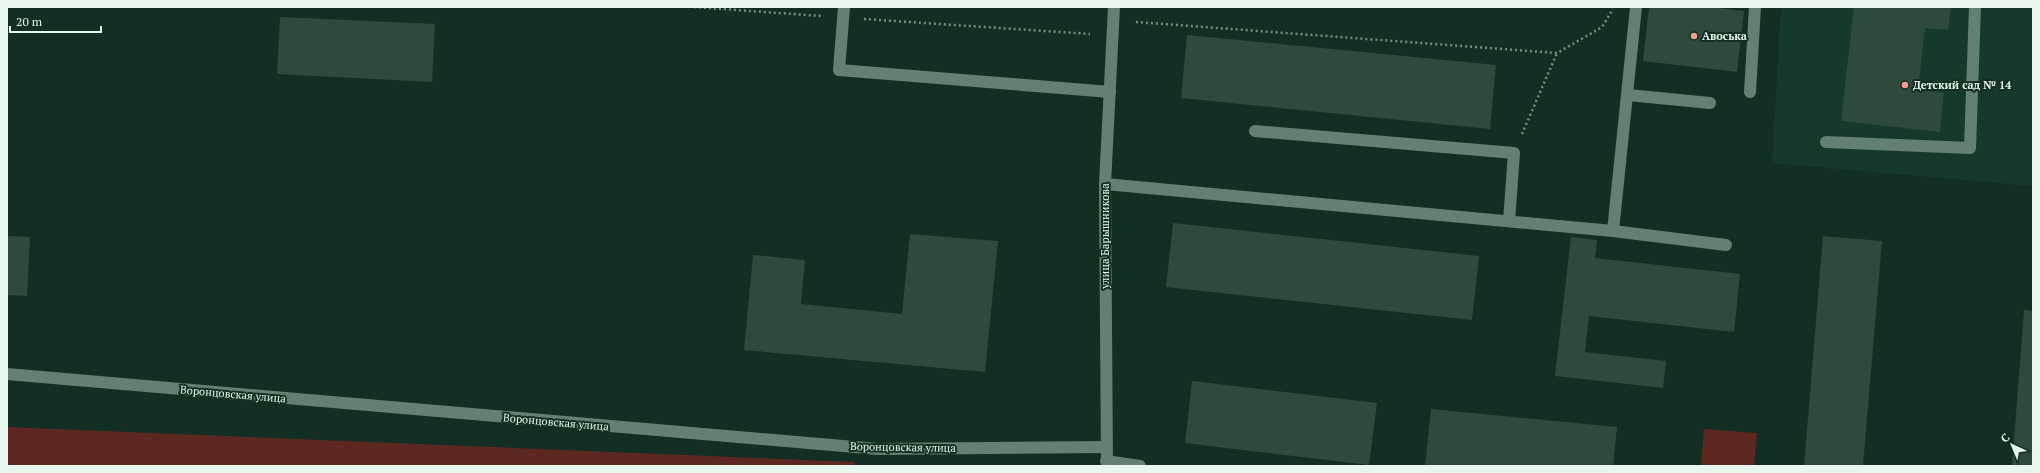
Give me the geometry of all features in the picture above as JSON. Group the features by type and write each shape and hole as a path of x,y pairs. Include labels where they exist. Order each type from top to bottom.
{"street":[{"name":"улица Барышникова","path":"1107,464 1105,184 1114,7"},
{"path":"1613,231 1636,7"},
{"path":"1750,92 1755,7"},
{"path":"1826,142 1970,148 1975,7"},
{"path":"844,12 839,70 1110,92"},
{"path":"1628,95 1710,103"},
{"path":"1255,131 1514,153 1509,221"},
{"path":"1105,184 1613,231 1726,245"},
{"name":"Воронцовская улица","path":"7,374 878,449 1106,447"},
{"path":"1107,464 1140,466"}],"path":[{"path":"694,7 844,12 1050,33 1092,34 1092,28"},
{"path":"1114,21 1557,53 1602,27 1614,7"},
{"path":"1514,153 1557,53"}],"shaded area":[{"name":"Детский сад № 14","path":"1781,7 2033,7 2033,186 1772,163"},
{"path":"7,427 855,462 854,466 7,466"},
{"path":"1704,429 1757,433 1754,466 1701,466"}],"building":[{"name":"Авоська","path":"1649,7 1710,7 1744,11 1737,72 1643,61"},
{"path":"1854,7 1951,7 1948,30 1925,28 1918,90 1944,93 1940,132 1841,121"},
{"path":"280,17 435,24 432,82 277,74"},
{"path":"1187,35 1496,65 1490,129 1181,98"},
{"path":"1173,223 1479,256 1472,320 1166,287"},
{"path":"910,234 998,241 985,372 744,350 753,255 805,260 801,304 902,314"},
{"path":"7,236 30,237 27,296 7,295"},
{"path":"1823,236 1882,241 1863,466 1804,466"},
{"path":"1571,237 1597,240 1595,258 1740,274 1734,332 1589,316 1585,352 1666,361 1663,388 1555,376"},
{"path":"2024,310 2033,311 2033,466 2012,466"},
{"path":"1192,381 1377,403 1369,465 1185,443"},
{"path":"1431,409 1617,427 1613,466 1425,466"}],"place":[{"name":"Авоська","path":"1694,36"},
{"name":"Детский сад № 14","path":"1905,85"}]}
